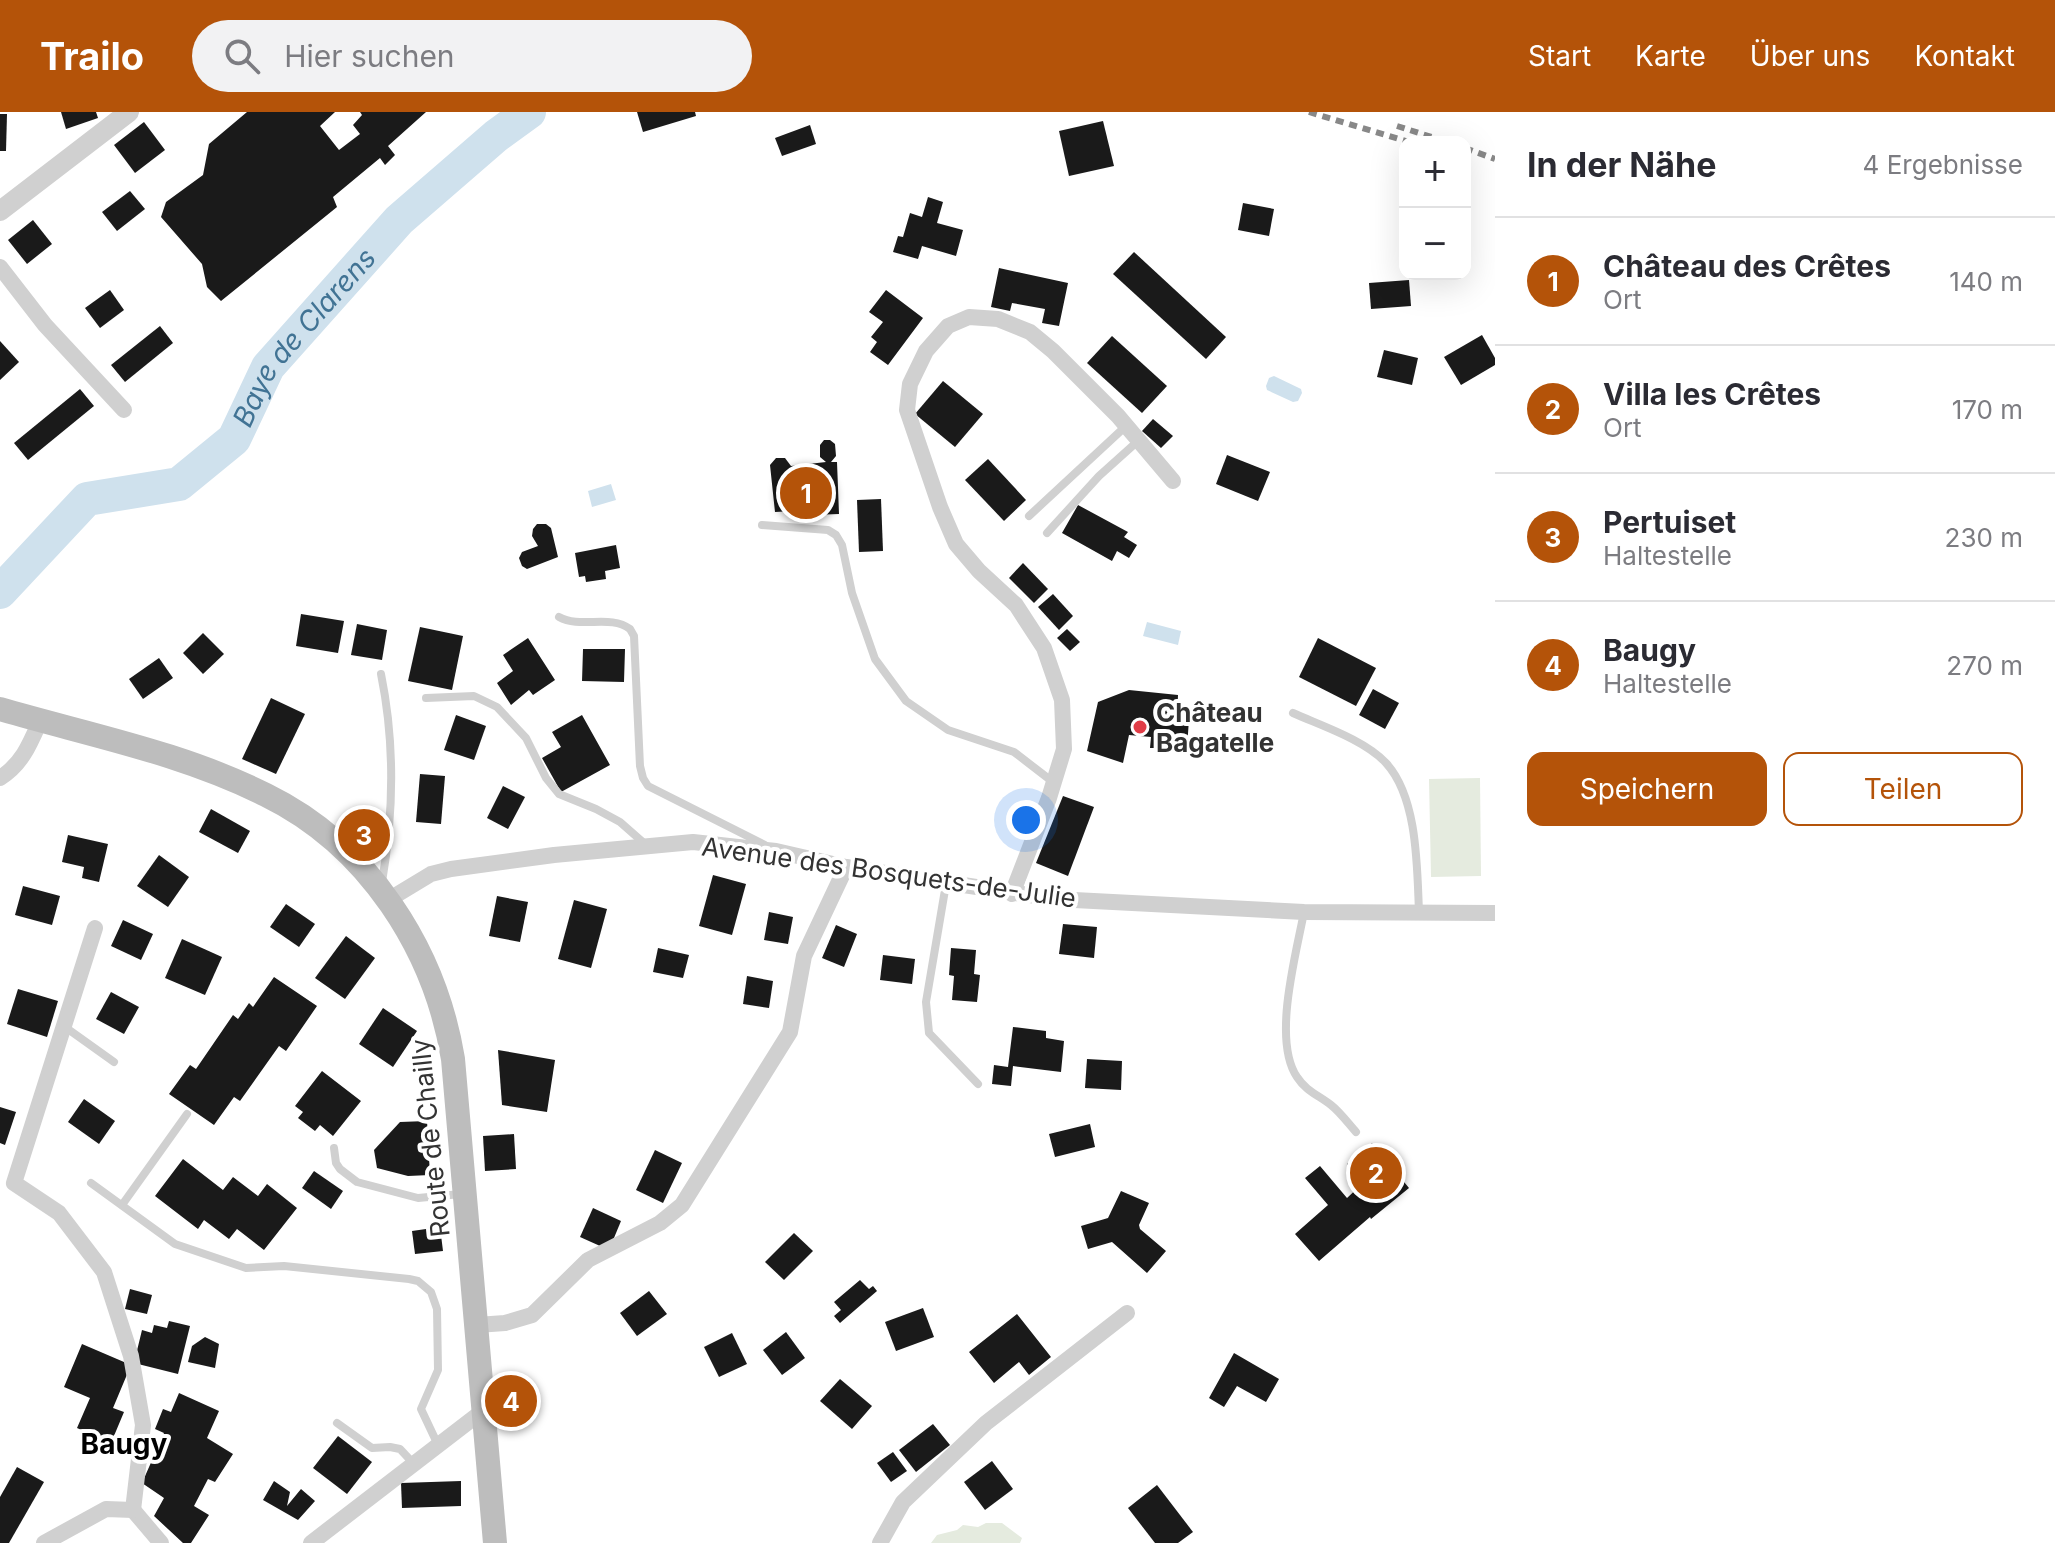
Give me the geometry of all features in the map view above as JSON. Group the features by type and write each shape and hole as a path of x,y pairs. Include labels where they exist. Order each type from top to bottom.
{"main road":[{"name":"Route de Chailly","path":"0,709 181,760 270,797 337,844 384,895 412,937 435,985 448,1028 458,1096 495,1543"}],"street":[{"path":"0,211 129,112"},
{"path":"0,267 45,325 124,410"},
{"path":"1012,894 1064,749 1062,700 1044,648 1016,605 979,571 956,544 907,410 910,384 926,351 948,326 969,317 998,319 1030,332 1053,351 1139,440 1173,481"},
{"path":"0,778 15,767 25,753 40,721"},
{"name":"Avenue des Bosquets-de-Julie","path":"384,895 431,874 451,869 693,842 776,851 846,867 1055,899 1304,912 1495,913"},
{"path":"477,1325 521,1320 532,1315 588,1260 660,1223 682,1205 790,1032 804,956 846,867"},
{"path":"95,928 14,1183 59,1213 104,1272 131,1356 143,1425 133,1510 161,1543"},
{"path":"880,1543 903,1502 986,1423 1127,1313"},
{"path":"311,1543 484,1410"},
{"path":"44,1543 106,1509 133,1510"}],"lane":[{"path":"1029,516 1126,426"},
{"path":"1047,533 1099,476 1139,440"},
{"path":"762,525 828,530 836,535 842,545 852,593 875,659 906,701 948,730 1014,752 1054,782"},
{"path":"559,617 576,623 615,623 630,629 634,636 640,766 648,786 776,851"},
{"path":"381,674 393,752 384,895"},
{"path":"426,698 474,696 497,707 526,738 546,778 559,794 620,822 646,845"},
{"path":"1293,713 1356,741 1387,763 1408,803 1417,857 1419,913"},
{"path":"946,884 926,1002 926,1021 929,1033 978,1084"},
{"path":"1304,912 1289,994 1287,1060 1311,1093 1332,1105 1356,1132"},
{"path":"64,1027 114,1062"},
{"path":"122,1205 187,1114"},
{"path":"334,1148 340,1169 357,1182 418,1198 465,1194"},
{"path":"91,1183 175,1244 246,1268 284,1266 409,1279 425,1285 437,1309 438,1370 421,1409 439,1446"},
{"path":"337,1423 372,1448 400,1449 414,1464"}],"shaded area":[{"path":"1480,778 1481,876 1431,877 1429,779"},
{"path":"986,1523 1002,1523 1022,1538 1020,1543 931,1543 937,1535 957,1530 963,1525 978,1527"}],"water":[{"path":"1274,376 1301,389 1298,401 1293,402 1267,390 1269,378"},
{"path":"611,484 616,500 592,507 588,491"},
{"path":"1147,622 1181,631 1178,645 1143,636"}],"building":[{"path":"61,112 96,112 98,118 66,129"},
{"path":"247,112 335,112 320,126 339,150 360,134 353,125 362,115 360,112 426,112 388,146 395,155 385,165 380,158 333,197 337,207 221,301 207,287 202,264 161,217 166,202 203,175 209,144"},
{"path":"637,112 695,112 696,116 643,132"},
{"path":"0,114 7,114 6,151 0,151"},
{"path":"1103,121 1114,166 1069,176 1059,131"},
{"path":"144,122 165,150 135,173 114,145"},
{"path":"810,125 816,144 782,156 775,138"},
{"path":"130,191 145,209 117,231 102,212"},
{"path":"928,197 943,202 937,223 963,230 956,256 922,246 918,259 893,252 898,236 903,237 910,213 922,217"},
{"path":"1243,203 1274,209 1269,236 1238,230"},
{"path":"33,220 52,244 27,264 8,240"},
{"path":"1134,252 1226,337 1206,359 1113,274"},
{"path":"999,268 1068,283 1059,326 1042,323 1045,309 1012,303 1010,311 991,307"},
{"path":"1409,280 1411,306 1371,309 1369,283"},
{"path":"110,290 124,310 100,328 85,308"},
{"path":"886,290 923,318 888,365 870,352 877,342 871,337 883,322 869,312"},
{"path":"160,326 173,343 125,382 111,365"},
{"path":"1482,335 1495,358 1495,365 1461,385 1444,357"},
{"path":"1112,336 1167,386 1142,413 1087,363"},
{"path":"0,341 19,362 0,380"},
{"path":"1384,350 1418,358 1412,385 1377,377"},
{"path":"943,381 983,414 955,447 915,414"},
{"path":"80,389 94,406 28,460 14,443"},
{"path":"1153,419 1173,436 1161,448 1142,431"},
{"path":"824,440 835,444 836,456 831,462 837,462 839,514 812,515 812,510 775,512 770,465 776,458 785,458 791,466 826,462 820,457 820,445"},
{"path":"1227,455 1270,472 1258,501 1216,484"},
{"path":"988,459 1026,500 1004,521 965,480"},
{"path":"881,499 883,551 859,552 857,500"},
{"path":"1078,505 1128,532 1124,537 1137,545 1129,558 1117,551 1112,561 1062,533"},
{"path":"537,524 546,524 551,528 558,557 527,569 519,558 522,552 538,546 532,536"},
{"path":"616,545 620,568 605,571 606,579 586,582 585,576 579,577 575,553"},
{"path":"1023,563 1048,589 1034,603 1009,578"},
{"path":"1053,594 1073,616 1059,630 1038,607"},
{"path":"301,614 344,621 338,653 296,646"},
{"path":"357,624 387,630 382,660 351,655"},
{"path":"420,627 463,636 452,690 408,681"},
{"path":"1067,629 1080,642 1070,651 1057,638"},
{"path":"203,633 224,654 203,674 183,653"},
{"path":"528,638 555,680 533,695 529,690 511,705 497,683 513,671 503,655"},
{"path":"1318,638 1376,668 1356,706 1299,677"},
{"path":"583,649 625,649 624,682 582,681"},
{"path":"159,658 173,678 143,699 129,679"},
{"path":"1373,689 1399,703 1385,729 1359,715"},
{"name":"Château Bagatelle","path":"1129,690 1178,695 1177,718 1189,719 1187,748 1150,748 1151,737 1129,735 1123,763 1087,751 1098,702"},
{"path":"271,698 305,714 276,774 242,759"},
{"path":"456,715 486,726 474,760 444,750"},
{"path":"582,715 610,765 561,792 542,758 561,747 552,732"},
{"path":"420,774 445,776 441,824 416,822"},
{"path":"503,786 525,797 508,829 487,818"},
{"path":"1063,796 1094,807 1068,876 1036,863"},
{"path":"211,809 250,831 238,853 199,832"},
{"path":"68,835 108,844 99,882 82,878 84,867 62,862"},
{"path":"159,855 189,877 168,907 137,886"},
{"path":"713,875 746,884 732,935 699,926"},
{"path":"23,886 60,896 52,925 15,915"},
{"path":"497,896 528,902 520,942 489,936"},
{"path":"574,900 607,909 591,968 558,959"},
{"path":"286,904 315,924 299,947 270,927"},
{"path":"769,912 793,917 788,944 764,940"},
{"path":"123,920 153,934 141,960 111,946"},
{"path":"1063,924 1097,927 1094,958 1059,954"},
{"path":"836,925 857,934 844,967 822,958"},
{"path":"346,936 375,958 345,999 315,978"},
{"path":"182,939 222,957 205,995 165,978"},
{"path":"658,948 689,955 683,978 653,972"},
{"path":"951,948 976,950 974,974 980,975 977,1002 952,1000 954,976 949,975"},
{"path":"883,955 915,959 912,984 880,980"},
{"path":"747,976 773,981 769,1008 743,1004"},
{"path":"274,977 317,1006 286,1051 279,1046 240,1101 234,1097 214,1125 169,1094 190,1065 196,1069 233,1015 238,1019 249,1003 253,1007"},
{"path":"18,989 58,1001 47,1037 7,1024"},
{"path":"111,992 139,1007 124,1034 96,1019"},
{"path":"383,1008 417,1031 393,1067 359,1044"},
{"path":"1013,1027 1046,1031 1046,1038 1064,1041 1061,1072 1013,1066 1011,1086 992,1084 994,1065 1008,1067"},
{"path":"498,1050 555,1060 547,1112 502,1105"},
{"path":"1087,1059 1122,1061 1121,1090 1085,1088"},
{"path":"322,1071 361,1101 333,1136 320,1125 315,1131 298,1118 303,1112 295,1106"},
{"path":"84,1099 115,1121 99,1144 68,1122"},
{"path":"0,1107 16,1112 5,1145 0,1143"},
{"path":"427,1121 430,1175 408,1176 377,1168 374,1150 400,1122"},
{"path":"1090,1124 1095,1147 1055,1157 1049,1134"},
{"path":"514,1134 516,1169 485,1171 483,1136"},
{"path":"1372,1143 1409,1188 1319,1261 1295,1234 1328,1205 1305,1178 1320,1166 1347,1198 1363,1183 1347,1164"},
{"path":"655,1150 682,1163 663,1203 636,1190"},
{"path":"183,1159 223,1190 233,1177 258,1196 267,1184 297,1208 264,1250 237,1229 229,1239 204,1220 198,1229 155,1196"},
{"path":"314,1171 343,1191 331,1209 302,1188"},
{"path":"1121,1191 1149,1203 1140,1229 1166,1251 1147,1273 1112,1242 1088,1249 1081,1226 1108,1218"},
{"path":"593,1208 621,1221 609,1250 580,1237"},
{"path":"440,1227 443,1251 415,1254 412,1231"},
{"path":"794,1233 813,1251 784,1280 765,1262"},
{"path":"860,1280 869,1289 873,1286 877,1291 840,1323 834,1316 841,1310 834,1302"},
{"path":"130,1289 152,1295 147,1314 125,1309"},
{"path":"649,1291 667,1314 637,1336 620,1313"},
{"path":"923,1308 934,1337 896,1351 885,1322"},
{"path":"1017,1314 1051,1357 1029,1375 1019,1362 994,1383 969,1352"},
{"path":"169,1321 190,1326 178,1374 134,1363 142,1330 152,1333 154,1325 167,1328"},
{"path":"786,1332 805,1358 782,1375 763,1350"},
{"path":"732,1333 747,1364 719,1377 704,1347"},
{"path":"205,1337 219,1344 215,1368 188,1362 192,1346"},
{"path":"82,1344 131,1365 113,1408 124,1412 111,1443 77,1428 90,1398 64,1387"},
{"path":"1234,1353 1279,1379 1266,1402 1237,1386 1224,1407 1209,1398"},
{"path":"840,1379 872,1406 852,1429 820,1401"},
{"path":"179,1393 219,1411 207,1438 233,1454 215,1482 208,1479 194,1506 209,1515 191,1543 183,1543 154,1516 164,1498 142,1483 164,1433 155,1429 163,1409 171,1412"},
{"path":"933,1424 950,1445 916,1472 899,1450"},
{"path":"338,1436 372,1462 347,1494 313,1468"},
{"path":"893,1452 907,1471 891,1482 877,1463"},
{"path":"992,1461 1013,1489 985,1510 964,1482"},
{"path":"17,1467 44,1482 9,1543 0,1543 0,1497"},
{"path":"274,1481 290,1492 287,1506 301,1489 315,1501 298,1520 263,1500"},
{"path":"461,1481 461,1506 402,1508 401,1483"},
{"path":"1157,1485 1193,1532 1178,1543 1155,1543 1128,1508"}],"waterway":[{"name":"Baye de Clarens","path":"0,592 87,499 179,484 234,439 268,367 399,220 496,136 529,112"}],"railway":[{"path":"1309,112 1399,139"},
{"path":"1397,126 1428,136"},
{"path":"1471,150 1495,159"}],"place":[{"name":"Château des Crêtes","path":"806,493"},
{"name":"Château Bagatelle","path":"1140,727"},
{"name":"Pertuiset","path":"364,835"},
{"name":"Villa les Crêtes","path":"1376,1173"},
{"name":"Baugy","path":"511,1401"}],"district":[{"name":"Baugy","path":"124,1444"}]}
